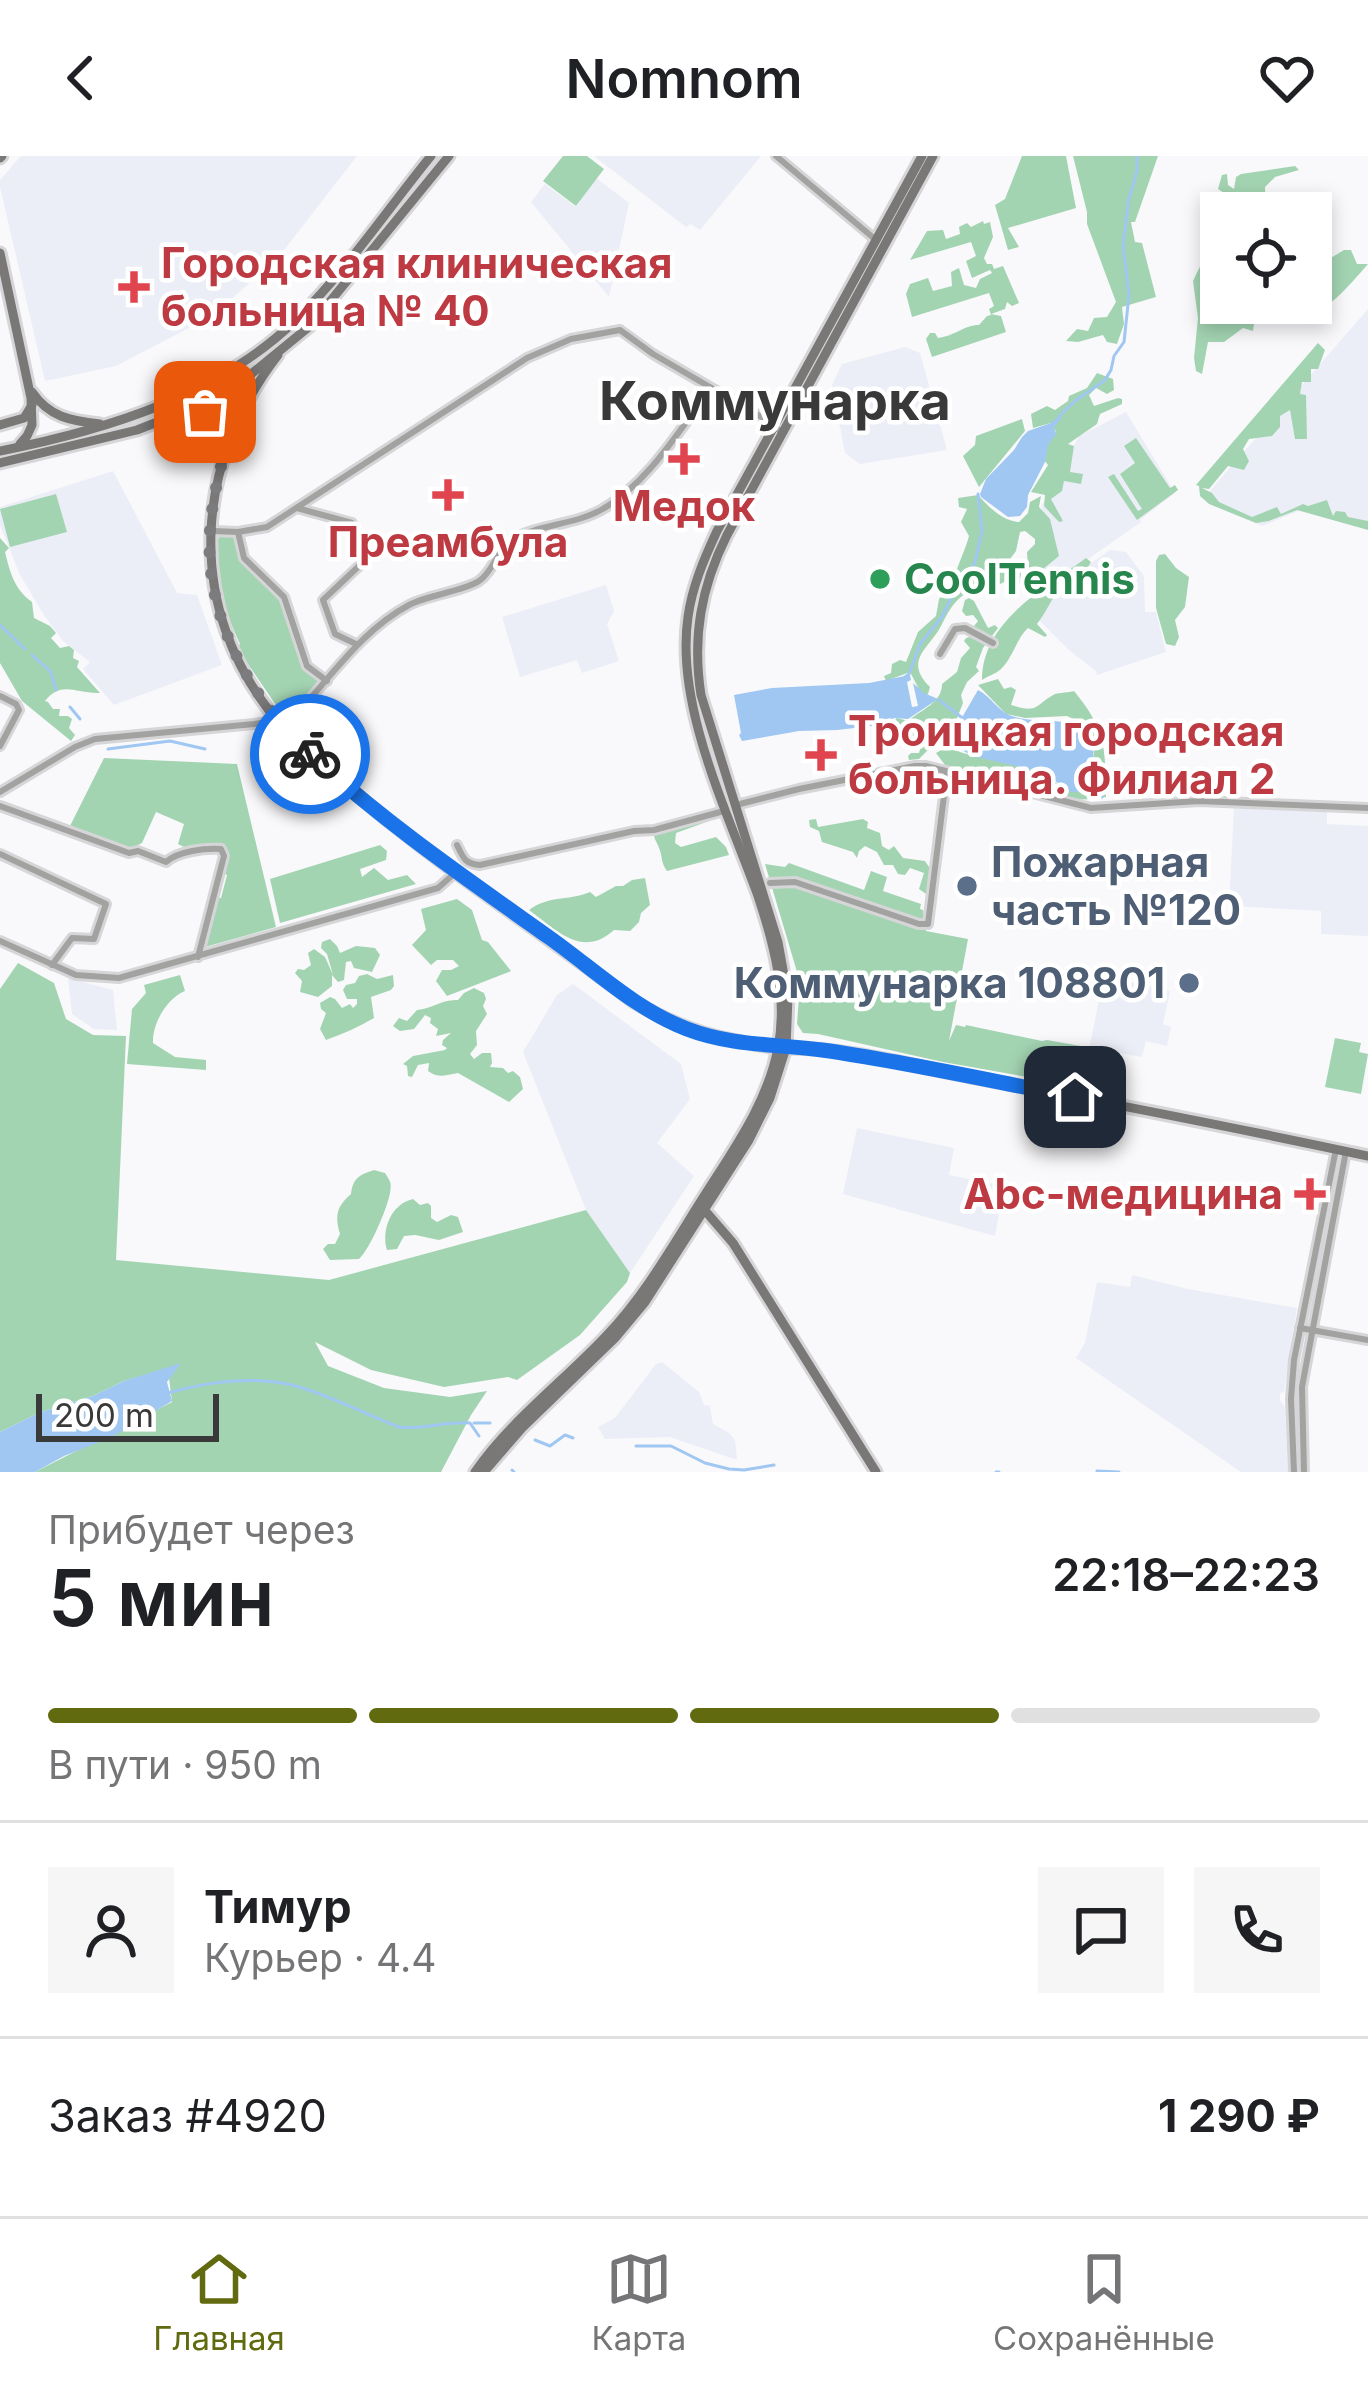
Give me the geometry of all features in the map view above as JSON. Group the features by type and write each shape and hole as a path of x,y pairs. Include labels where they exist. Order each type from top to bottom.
{"main road":[{"path":"5,450 106,424 191,392 237,365 282,333 329,284 428,156"},
{"path":"0,463 98,441 179,414 230,388 310,326 449,156"},
{"path":"778,429 922,156"},
{"path":"484,1472 630,1321 755,1112 782,1048 778,968 731,807 690,697 688,615 711,544 933,156"},
{"path":"0,253 32,405 24,441 5,450"},
{"path":"278,355 255,388 226,447 216,484 210,531 212,581 220,615 244,672 276,720 339,780 455,873 634,1002 706,1036 928,1069 1368,1156"},
{"path":"29,387 54,414 106,424"},
{"path":"0,425 24,418 32,405"},
{"path":"179,414 214,416 224,428 226,447"},
{"path":"475,1472 516,1423 624,1316 702,1207"},
{"path":"702,1207 733,1243 876,1472"}],"street":[{"path":"776,156 876,240"},
{"path":"210,531 267,527 526,358 571,339 620,330 778,429"},
{"path":"0,792 95,739 276,720 297,713 357,644 413,603 480,581 510,540 598,512 615,501 657,458 711,388"},
{"path":"297,508 352,523 364,557 323,599 335,634 357,644"},
{"path":"238,532 244,558 284,597 307,667 327,680"},
{"path":"940,654 955,629 964,628 993,644"},
{"path":"0,696 19,710 0,746"},
{"path":"457,845 468,864 480,865 654,830 903,767 926,766 1091,808 1199,801 1368,808"},
{"path":"770,884 795,881 928,924 947,772"},
{"path":"0,806 129,854 138,850 166,862 172,856 221,849 224,856 198,957"},
{"path":"0,854 106,904 94,940 71,938 52,965"},
{"path":"0,941 85,977 119,978 438,888 455,873"},
{"path":"1294,1472 1291,1399 1300,1328 1341,1150"},
{"path":"1304,1472 1301,1398 1341,1150"},
{"path":"1300,1328 1368,1340"}],"shaded area":[{"name":"Городская клиническая больница № 40","path":"21,156 357,156 278,258 212,316 116,366 45,381 0,187 0,180"},
{"path":"594,156 761,156 700,230 691,224 686,227"},
{"path":"596,178 629,203 609,297 531,202 545,184 576,207"},
{"path":"1368,309 1368,529 1301,510 1262,526 1212,505 1209,492"},
{"path":"905,347 920,353 947,450 860,464 845,453 832,385 842,364"},
{"path":"1126,412 1175,493 1041,592 1046,548 1052,540 1041,507 1079,436"},
{"path":"113,471 177,593 197,595 222,665 114,705 83,669 90,662 63,641 44,615 20,575 0,525 0,507"},
{"path":"1110,550 1126,552 1144,576 1145,612 1156,612 1166,652 1097,675 1027,608"},
{"path":"606,585 614,611 607,624 619,661 582,673 577,660 520,677 502,617"},
{"path":"1234,807 1327,812 1327,824 1368,826 1368,936 1321,934 1321,911 1229,906"},
{"path":"1104,976 1170,991 1163,1024 1171,1027 1167,1046 1146,1041 1142,1057 1120,1053 1115,1075 1085,1069"},
{"path":"68,978 113,990 117,1030 94,1029 72,1014"},
{"path":"573,984 681,1064 690,1099 657,1143 694,1176 630,1273 586,1210 523,1052 557,995"},
{"path":"857,1128 954,1148 949,1175 994,1184 991,1196 1000,1208 995,1236 843,1194"},
{"path":"1132,1275 1297,1308 1284,1392 1280,1393 1288,1472 1241,1472 1076,1358 1085,1343 1097,1282 1130,1287"},
{"path":"662,1362 710,1406 713,1424 735,1440 737,1460 670,1437 605,1439 598,1427 615,1418"}],"green space":[{"path":"563,156 587,156 604,169 576,206 543,181"},
{"path":"1022,156 1066,156 1076,208 1008,228 1019,247 1008,250 995,205 1005,199"},
{"path":"1073,156 1158,156 1135,222 1131,222 1135,242 1142,243 1156,297 1122,307 1124,324 1117,344 1107,342 1103,335 1066,341 1077,329 1088,331 1094,318 1107,317 1116,302 1087,224"},
{"path":"1295,166 1299,170 1275,177 1265,192 1218,189 1222,175 1227,174 1228,185 1234,189 1241,174"},
{"path":"990,222 993,237 984,258 994,269 1003,266 1019,303 1007,302 1005,309 991,314 1001,316 1006,332 932,357 926,339 930,333 938,338 979,325 994,306 989,293 912,317 906,294 910,284 928,278 933,291 952,286 951,272 959,268 964,285 976,288 980,279 992,273 972,278 966,261 976,256 971,242 910,260 927,231 943,230 946,239 960,234 959,227 967,223 971,227"},
{"path":"1351,250 1357,264 1368,264 1332,302 1332,257"},
{"path":"1200,266 1200,324 1254,324 1253,331 1243,328 1224,342 1208,342 1202,374 1196,371 1194,358 1198,318 1193,281"},
{"path":"1318,343 1325,350 1318,369 1311,369 1311,382 1302,382 1300,394 1306,395 1307,439 1295,439 1290,410 1280,416 1280,427 1272,436 1249,439 1243,449 1249,461 1244,470 1228,466 1209,489 1202,488 1252,517 1277,507 1281,514 1327,500 1333,516 1336,511 1345,512 1368,521 1368,530 1297,510 1256,523 1209,504 1196,485"},
{"path":"1097,373 1113,379 1114,390 1107,394 1096,388 1089,395 1094,406 1118,398 1122,404 1100,414 1097,424 1068,444 1074,446 1070,472 1083,474 1081,484 1064,481 1062,491 1051,499 1063,521 1059,522 1044,506 1045,495 1031,492 1048,465 1041,451 1056,432 1051,423 1033,428 1031,414 1047,406 1055,410 1069,396 1087,388"},
{"path":"1022,419 1025,431 979,487 963,456 975,445 976,436"},
{"path":"1136,438 1170,488 1175,485 1178,490 1137,520 1108,477 1114,474 1138,511 1142,509 1120,474 1135,463 1124,446"},
{"path":"56,494 67,532 10,547 0,509"},
{"path":"978,495 1001,516 1019,522 1030,502 1041,496 1039,507 1050,519 1059,556 1037,574 1037,587 1029,593 1027,552 1035,539 1020,532 1016,551 1007,563 1022,561 1020,583 1013,587 1008,580 973,598 966,593 954,604 918,662 930,687 923,697 910,672 886,681 884,676 891,673 892,664 906,662 918,632 936,616 939,599 957,579 969,536 961,522 967,509 959,507 958,498"},
{"path":"231,534 237,538 239,556 248,569 283,601 302,665 324,682 293,713 280,711 237,648 240,644 225,606 216,562 219,537"},
{"path":"0,538 9,548 5,552 14,580 32,602 34,618 50,626 56,633 51,638 60,648 74,650 77,667 100,693 63,690 45,701 60,709 59,716 72,719 69,728 75,735 71,741 22,701 0,663"},
{"path":"1165,554 1189,577 1185,607 1175,620 1179,637 1175,646 1166,644 1156,608 1156,561"},
{"path":"1086,558 1091,562 1087,569 1061,586 1037,624 1047,635 1028,628 1004,665 982,680 992,640 1004,623"},
{"path":"969,598 988,628 998,628 983,648 976,667 979,671 961,695 963,703 950,736 941,737 919,759 909,760 911,753 919,753 922,742 918,737 904,742 894,738 893,722 897,718 908,721 930,705 942,684 957,672 970,648 964,641 974,636 971,630 978,621 962,611"},
{"path":"998,679 1004,689 1016,690 1011,705 1020,708 1032,708 1055,694 1074,691 1102,741 1106,797 1064,798 945,765 936,753 947,747 1037,771 1081,792 1093,760 1089,726 1067,716 1006,714 978,685"},
{"path":"104,758 237,764 276,927 205,947 215,898 221,898 227,875 223,873 226,855 223,849 188,849 178,844 184,824 156,812 142,843 130,849 68,830"},
{"path":"816,819 818,827 868,822 867,828 880,833 882,846 889,850 894,846 903,858 925,861 935,876 929,896 919,889 924,873 910,868 905,875 898,874 893,865 884,865 877,852 865,846 857,858 853,852 822,842 819,831 810,827 809,820"},
{"path":"709,821 676,833 675,843 681,847 716,837 729,855 667,871 653,832"},
{"path":"380,845 387,851 386,860 360,869 362,877 374,868 388,880 407,875 416,884 280,923 270,879"},
{"path":"789,863 864,890 871,871 887,877 883,891 921,904 926,931 968,939 949,1041 956,1025 966,1025 1081,1046 1072,1085 803,1033 797,1024 800,982 765,864 785,867"},
{"path":"645,878 650,905 639,922 630,931 614,930 591,942 560,933 529,910 590,892 596,897"},
{"path":"457,899 472,910 482,940 511,971 447,996 436,981 442,970 459,966 453,960 431,965 412,945 426,930 421,909"},
{"path":"330,939 340,953 356,946 375,948 380,955 372,972 346,962 344,980 338,982 332,975 332,986 318,997 300,992 302,981 295,973 311,965 308,953 314,949 325,957 333,975 327,954 321,948"},
{"path":"18,963 54,983 66,1019 93,1035 126,1036 116,1260 329,1280 586,1210 630,1273 627,1282 580,1335 517,1380 508,1377 444,1387 371,1370 315,1342 328,1366 384,1388 450,1397 487,1391 441,1472 35,1472 172,1402 169,1378 179,1365 41,1412 0,1432 0,989"},
{"path":"367,974 377,979 393,975 394,986 371,997 374,1018 326,1040 320,1029 326,1013 320,1003 330,997 342,1008 350,1004 353,1008 357,999 347,999 343,990"},
{"path":"180,975 185,991 162,1012 153,1043 175,1057 206,1060 206,1070 127,1064 132,1009 146,993 144,985"},
{"path":"474,988 484,993 487,1014 470,1054 474,1059 491,1053 490,1067 520,1077 523,1089 509,1102 458,1073 436,1075 428,1071 429,1063 418,1065 412,1077 403,1064 413,1056 445,1050 443,1040 451,1033 436,1036 438,1029 425,1015 414,1029 400,1031 393,1026 399,1018 407,1021 417,1010 458,1000"},
{"path":"1335,1038 1361,1043 1359,1052 1368,1054 1361,1094 1325,1087"},
{"path":"374,1170 385,1173 391,1186 373,1238 359,1259 330,1260 323,1249 335,1244 340,1234 340,1208 358,1178"},
{"path":"413,1199 420,1205 428,1203 431,1218 437,1222 458,1217 463,1232 439,1240 404,1236 397,1249 387,1250 390,1219 399,1206"}],"water":[{"path":"1060,415 1027,507 1020,516 1008,517 981,497 986,479 1028,431"},
{"path":"910,675 912,707 918,706 913,683 938,699 908,719 742,741 739,735 734,695"},
{"path":"978,690 1009,715 1089,728 1093,761 1081,792 1071,792 1042,772 962,750 953,733"},
{"path":"181,1363 167,1382 172,1401 112,1437 35,1472 0,1472 0,1432 41,1412"}],"waterway":[{"path":"1060,415 1105,380 1124,342 1129,295 1123,246 1137,156"},
{"path":"905,677 920,644 975,562 982,531 978,494"},
{"path":"0,625 25,649"},
{"path":"32,655 51,672 56,690"},
{"path":"939,700 965,720"},
{"path":"70,707 80,719"},
{"path":"108,749 170,741 205,749"},
{"path":"1084,783 1102,797"},
{"path":"168,1393 230,1381 277,1382 399,1427 470,1423 479,1436"},
{"path":"474,1423 490,1423"},
{"path":"535,1440 550,1446 565,1435 573,1438"},
{"path":"636,1446 671,1446 729,1469 774,1465"},
{"path":"1097,1471 1119,1472"}],"way so far":[{"path":"205,412 221,423 226,437 210,531 212,581 220,615 256,692 310,754"}],"place":[{"name":"Городская клиническая больница № 40","path":"134,287"},
{"name":"Медок","path":"684,459"},
{"name":"Преамбула","path":"448,495"},
{"name":"CoolTennis","path":"880,579"},
{"name":"Троицкая городская больница. Филиал 2","path":"821,755"},
{"name":"Пожарная часть №120","path":"967,886"},
{"name":"Коммунарка 108801","path":"1189,983"},
{"name":"Abc-медицина","path":"1310,1194"}],"district":[{"name":"Коммунарка","path":"775,401"}],"route":[{"path":"310,754 441,862 634,1002 666,1020 732,1042 820,1050 1075,1097"}]}
